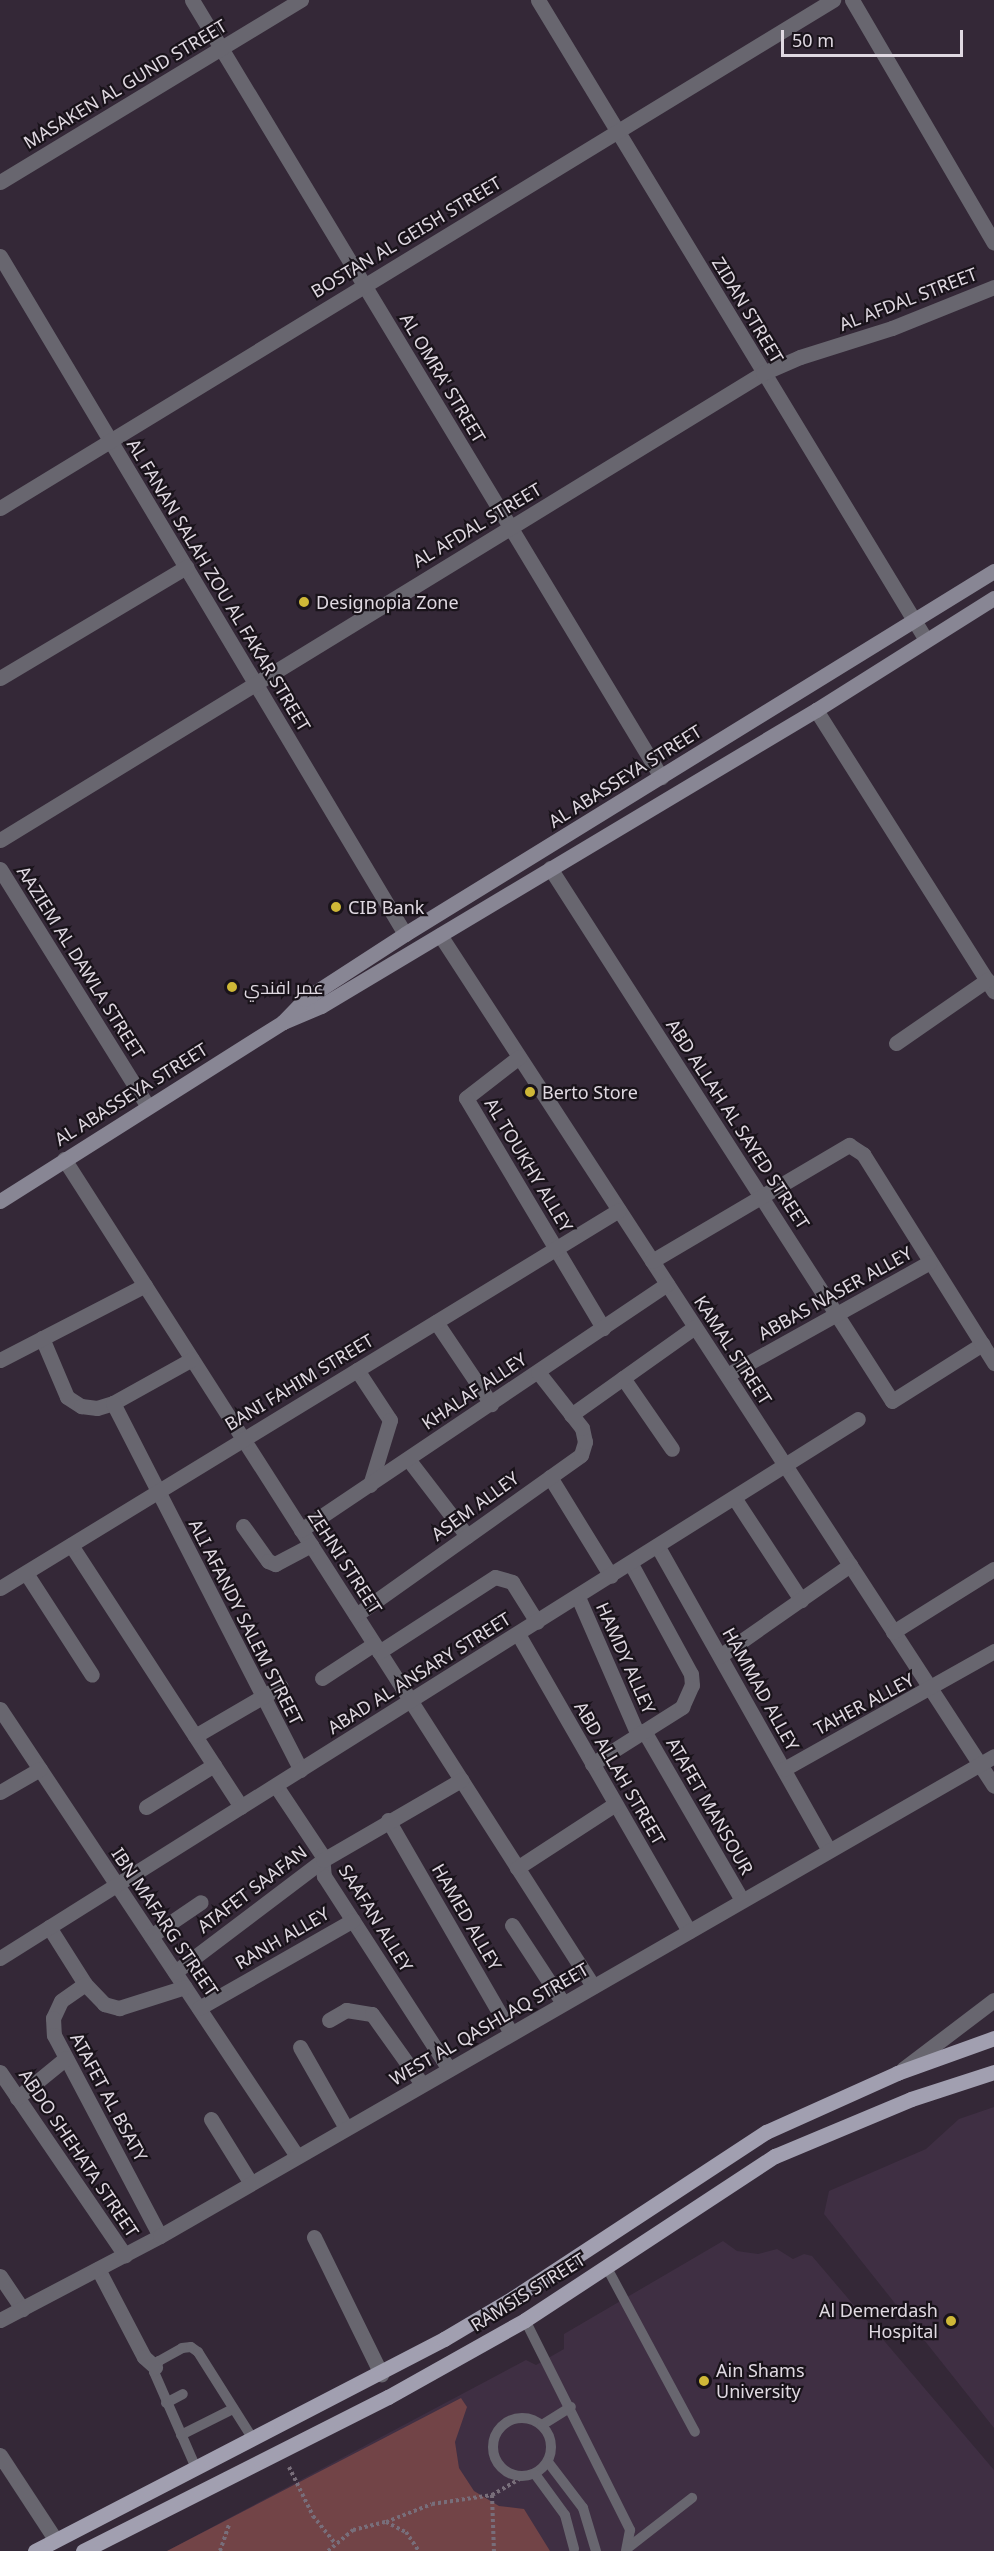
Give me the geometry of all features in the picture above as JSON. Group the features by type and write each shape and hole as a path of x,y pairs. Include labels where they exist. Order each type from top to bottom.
{"main road":[{"name":"AL ABASSEYA STREET","path":"283,1022 305,999 405,934 994,571"},
{"name":"AL ABASSEYA STREET","path":"0,1201 283,1022 312,1011 440,935 816,710 994,598"},
{"name":"RAMSIS STREET","path":"35,2551 381,2374 513,2298 766,2132 897,2073 994,2038"},
{"name":"RAMSIS STREET","path":"83,2551 388,2397 525,2320 775,2156 911,2099 994,2072"}],"street":[{"name":"AL OMRA' STREET","path":"192,0 661,777"},
{"name":"MASAKEN AL GUND STREET","path":"0,182 301,0"},
{"name":"ZIDAN STREET","path":"538,0 926,640"},
{"name":"BOSTAN AL GEISH STREET","path":"0,508 833,0"},
{"path":"852,0 994,243"},
{"name":"AL FANAN SALAH ZOU AL FAKAR STREET","path":"0,256 405,934"},
{"name":"AL AFDAL STREET","path":"0,840 764,373 800,357 892,328 994,287"},
{"path":"0,678 186,567"},
{"path":"816,710 990,986 896,1043"},
{"name":"ABD ALLAH AL SAYED STREET","path":"550,868 892,1401 990,1354"},
{"name":"AAZIEM AL DAWLA STREET","path":"0,869 6,890 148,1107"},
{"name":"KAMAL STREET","path":"440,935 994,1786"},
{"name":"AL TOUKHY ALLEY","path":"519,1057 466,1098 556,1248"},
{"path":"652,1261 849,1145 863,1154 990,1354"},
{"name":"ZEHNI STREET","path":"64,1159 593,1986"},
{"name":"BANI FAHIM STREET","path":"2,1581 26,1573 619,1210"},
{"path":"556,1248 603,1328"},
{"name":"ABBAS NASER ALLEY","path":"727,1376 930,1262"},
{"name":"KHALAF ALLEY","path":"302,1530 667,1284"},
{"path":"0,1360 145,1285"},
{"path":"436,1322 490,1404"},
{"path":"571,1415 695,1328"},
{"path":"42,1338 67,1397 81,1406 97,1408 113,1403 192,1359"},
{"path":"357,1370 390,1420 370,1485"},
{"name":"ASEM ALLEY","path":"356,1615 581,1455 585,1442 582,1428 538,1372"},
{"path":"623,1378 672,1449"},
{"name":"ALI AFANDY SALEM STREET","path":"113,1403 301,1770"},
{"name":"ABAD AL ANSARY STREET","path":"2,1952 49,1927 276,1786 786,1467 858,1419"},
{"path":"408,1459 467,1536"},
{"path":"550,1477 611,1576"},
{"path":"735,1499 801,1600"},
{"path":"243,1526 268,1561 275,1564 311,1545"},
{"path":"71,1545 241,1807"},
{"name":"HAMMAD ALLEY","path":"658,1547 829,1850"},
{"path":"592,1764 682,1707 692,1685 691,1674 631,1564"},
{"path":"720,1656 850,1565"},
{"path":"893,1632 994,1569"},
{"path":"26,1573 92,1675"},
{"path":"322,1678 377,1648 495,1576 512,1582 537,1622"},
{"name":"HAMDY ALLEY","path":"578,1597 641,1733"},
{"name":"ABD ALLAH STREET","path":"518,1635 689,1931"},
{"name":"TAHER ALLEY","path":"784,1769 931,1690 994,1652"},
{"path":"195,1736 281,1686"},
{"name":"IBN MAFARG STREET","path":"1,1713 297,2156"},
{"name":"ATAFET MANSOUR","path":"641,1733 742,1900"},
{"name":"WEST AL QASHLAQ STREET","path":"0,2320 159,2236 994,1756"},
{"path":"146,1808 214,1766"},
{"path":"0,1792 40,1769"},
{"name":"ATAFET SAAFAN","path":"175,1972 323,1860 388,1820 461,1780"},
{"name":"SAAFAN ALLEY","path":"276,1786 323,1860 324,1876 449,2069"},
{"path":"518,1868 615,1804"},
{"name":"HAMED ALLEY","path":"388,1820 511,2033"},
{"path":"151,1936 201,1902"},
{"name":"RANH ALLEY","path":"199,2008 353,1920"},
{"path":"512,1925 563,2003"},
{"path":"49,1927 85,1984 104,2004 119,2008 185,1987"},
{"name":"ATAFET AL BSATY","path":"85,1984 61,2001 53,2018 54,2035 159,2236"},
{"name":"RAMSIS STREET","path":"897,2073 994,2000"},
{"path":"329,2020 346,2010 372,2014 422,2084"},
{"path":"300,2047 346,2128"},
{"path":"17,2098 66,2058"},
{"name":"ABDO SHEHATA STREET","path":"0,2072 125,2255"},
{"path":"211,2119 250,2182"},
{"path":"314,2237 381,2374"},
{"path":"98,2269 144,2357 155,2367"},
{"path":"0,2276 22,2309"},
{"path":"0,2455 55,2539"}],"lane":[{"path":"606,2266 695,2432"},
{"path":"525,2320 571,2407 630,2530 628,2549"},
{"path":"196,2468 155,2379 155,2367 167,2356 191,2347 209,2380 233,2409 253,2439"},
{"path":"166,2403 183,2394"},
{"path":"542,2426 571,2407"},
{"path":"181,2435 233,2409"},
{"path":"548,2462 530,2475 513,2475 496,2460 494,2438 509,2421 521,2418 542,2426 551,2439 548,2462 583,2508 596,2551"},
{"path":"530,2475 565,2515 574,2549"},
{"path":"628,2549 692,2498"}],"path":[{"path":"328,2551 335,2543 364,2526 386,2522 432,2504 492,2495 530,2475"},
{"path":"297,2484 313,2516 335,2543"},
{"path":"492,2495 494,2551"},
{"path":"386,2522 406,2532 419,2551"},
{"path":"220,2551 229,2525"}],"shaded area":[{"name":"Al Demerdash Hospital","path":"994,2107 994,2428 824,2214 829,2191 926,2149 959,2119"},
{"name":"Ain Shams University","path":"723,2241 737,2251 758,2254 777,2249 793,2259 804,2254 812,2256 994,2470 994,2551 167,2551 526,2360 536,2365 564,2349 564,2334"},
{"path":"461,2398 467,2407 455,2442 459,2468 474,2491 499,2506 524,2509 550,2551 167,2551"}],"place":[{"name":"Designopia Zone","path":"304,602"},
{"name":"CIB Bank","path":"336,907"},
{"name":"عمر افندي","path":"232,987"},
{"name":"Berto Store","path":"530,1092"},
{"name":"Al Demerdash Hospital","path":"951,2321"},
{"name":"Ain Shams University","path":"704,2381"}]}
